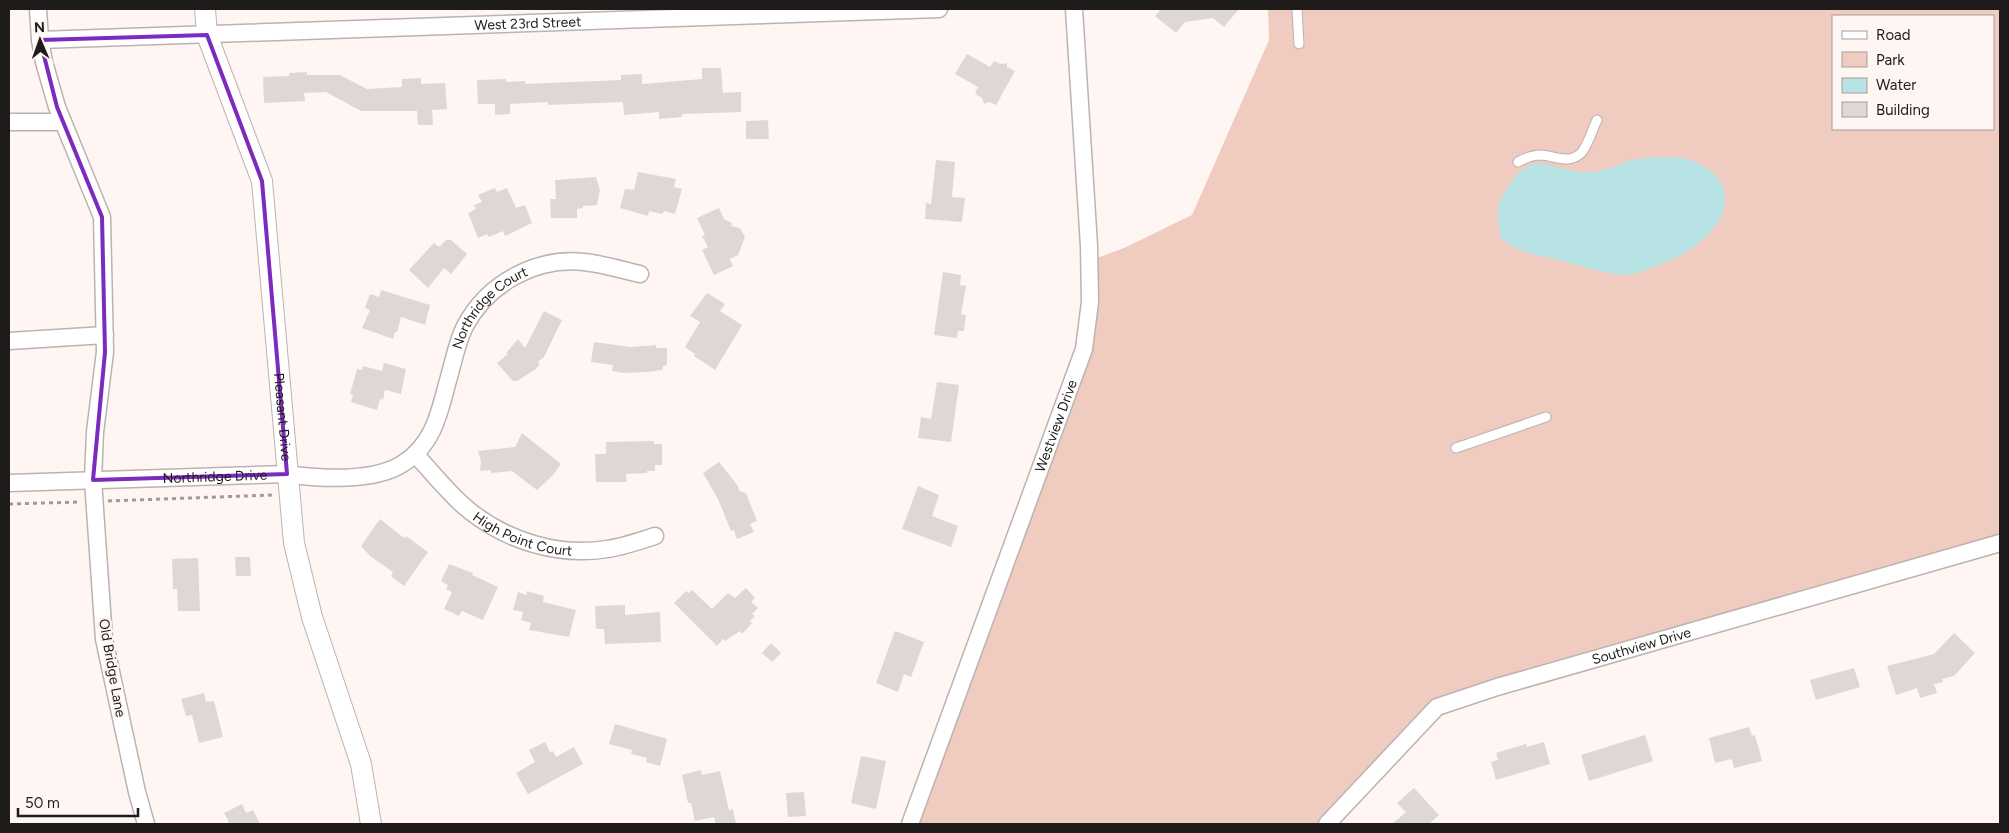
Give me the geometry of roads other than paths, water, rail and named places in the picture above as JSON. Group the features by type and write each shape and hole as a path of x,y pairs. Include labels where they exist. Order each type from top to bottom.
{"street":[{"name":"Old Bridge Lane","path":"38,9 44,62 57,107 102,218 105,352 95,432 93,480 104,639 137,792 146,824"},
{"name":"Pleasant Drive","path":"205,9 207,35 262,181 294,543 312,617 361,764 371,824"},
{"name":"West 23rd Street","path":"40,40 939,9"},
{"name":"Westview Drive","path":"910,824 1084,349 1090,302 1089,246 1074,9"},
{"path":"9,122 63,122"},
{"name":"Northridge Court","path":"415,454 423,446 435,427 464,328 484,300 500,285 530,268 563,262 585,262 640,274"},
{"path":"9,341 105,334"},
{"name":"Northridge Drive","path":"9,483 287,474 319,479 377,474 403,464 415,454"},
{"name":"High Point Court","path":"415,454 471,512 491,526 524,541 547,548 584,551 608,549 655,536"},
{"name":"Southview Drive","path":"1326,824 1437,707 1497,687 2000,543"}],"lane":[{"path":"1297,9 1299,44"},
{"path":"1518,162 1530,156 1541,155 1569,160 1574,159 1587,143 1598,120"},
{"path":"1456,448 1546,416"}],"water":[{"path":"1674,157 1693,161 1712,172 1723,188 1725,198 1724,209 1719,220 1698,244 1680,256 1639,272 1619,275 1529,253 1514,247 1500,237 1498,208 1501,198 1517,174 1528,166 1539,163 1577,172 1595,172 1615,167 1630,160"}]}
